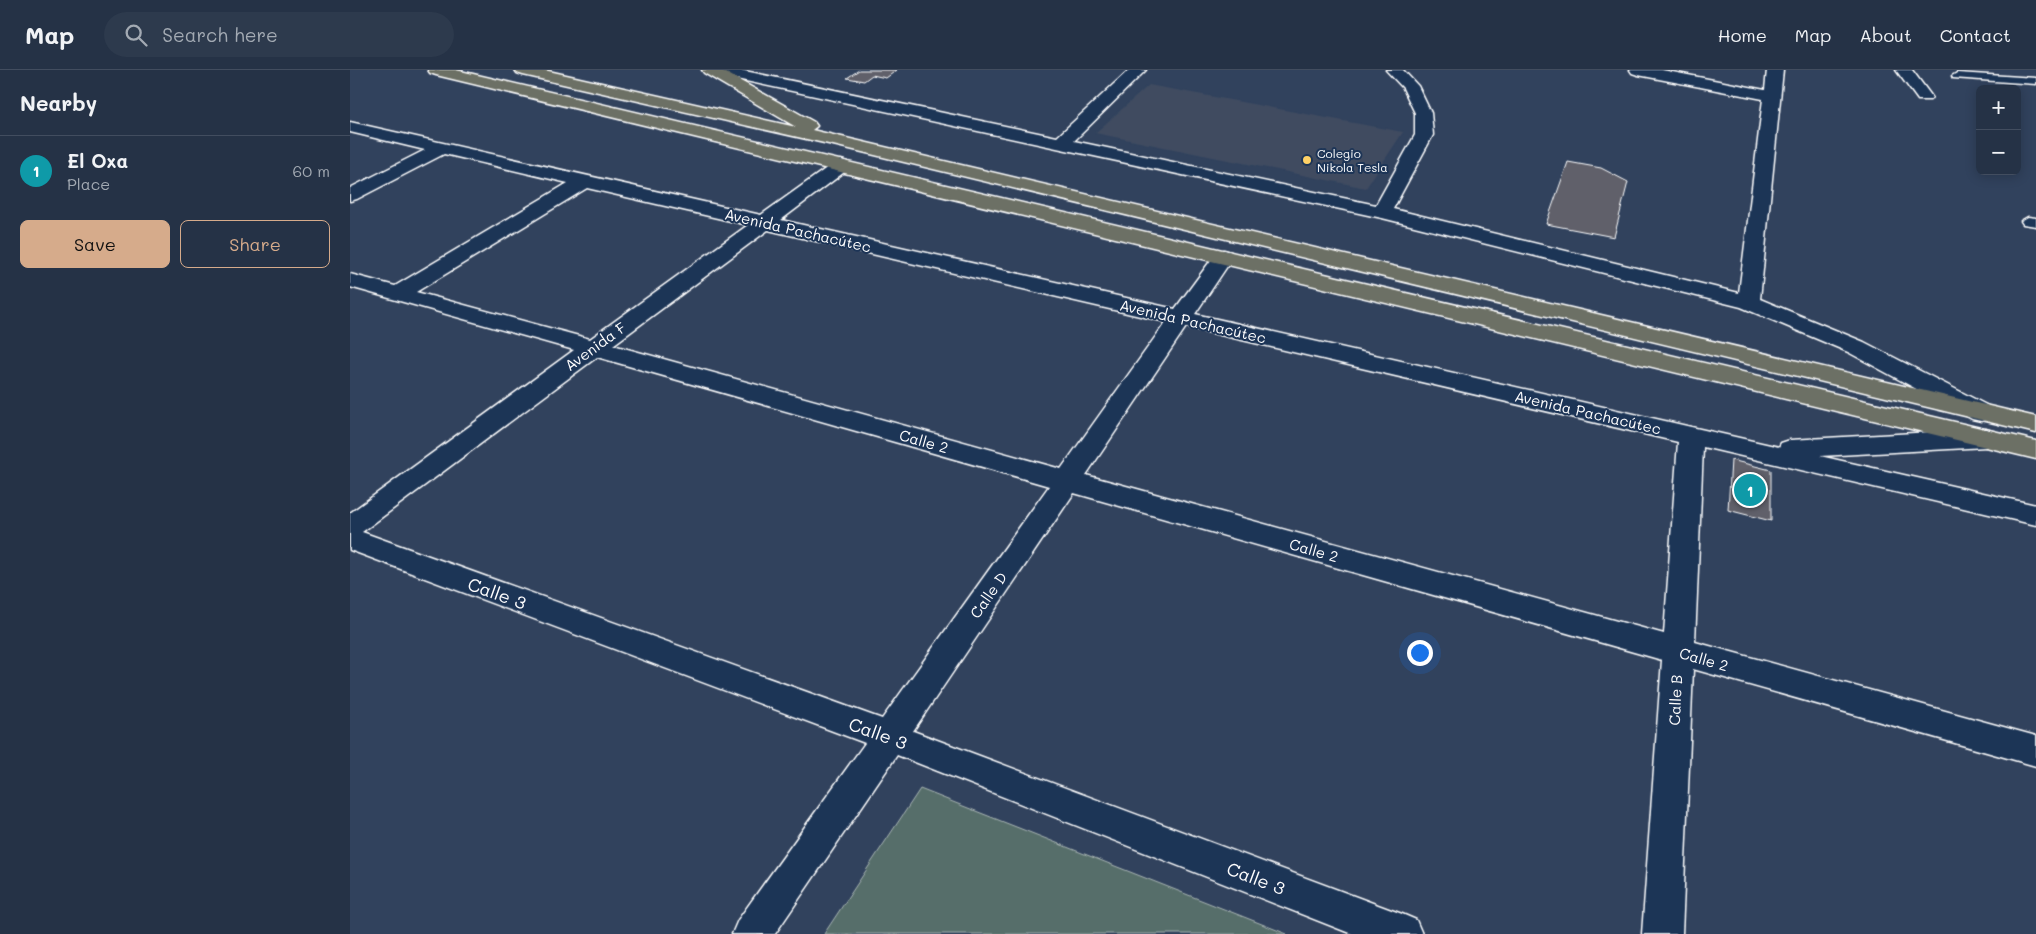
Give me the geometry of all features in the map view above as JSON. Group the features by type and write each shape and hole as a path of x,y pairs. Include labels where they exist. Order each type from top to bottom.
{"main road":[{"path":"436,70 1224,256 1983,425 2036,425"},
{"path":"523,70 833,140 1983,425 2036,450"},
{"path":"710,70 833,140"}],"street":[{"path":"718,70 1382,212 1749,302 1856,347 1983,425"},
{"path":"1061,143 1138,70"},
{"path":"1382,212 1424,135 1423,112 1410,86 1394,70"},
{"path":"1638,70 1771,96"},
{"path":"1749,302 1774,70"},
{"path":"1904,70 1924,97"},
{"name":"Avenida Pachacútec","path":"350,127 2036,515"},
{"path":"350,195 442,148"},
{"name":"Avenida F","path":"350,527 842,166"},
{"path":"397,294 584,181"},
{"name":"Calle D","path":"752,934 1224,256"},
{"name":"Calle 2","path":"350,280 2036,751"},
{"path":"1758,451 1983,425"},
{"name":"Calle B","path":"1662,934 1690,435"},
{"name":"Calle 3","path":"350,539 890,737 1402,934"}],"lane":[{"path":"1957,76 2036,81"}],"shaded area":[{"name":"Colegio Nikola Tesla","path":"1149,85 1403,132 1366,188 1095,133"}],"green space":[{"path":"920,789 1287,934 824,934"}],"building":[{"path":"859,70 897,70 886,78 872,75 864,81 847,78"},
{"path":"1568,162 1601,168 1628,182 1614,237 1546,224"},
{"path":"1731,460 1771,470 1771,521 1728,510"}],"place":[{"name":"Colegio Nikola Tesla","path":"1307,160"},
{"name":"El Oxa","path":"1750,490"}]}
